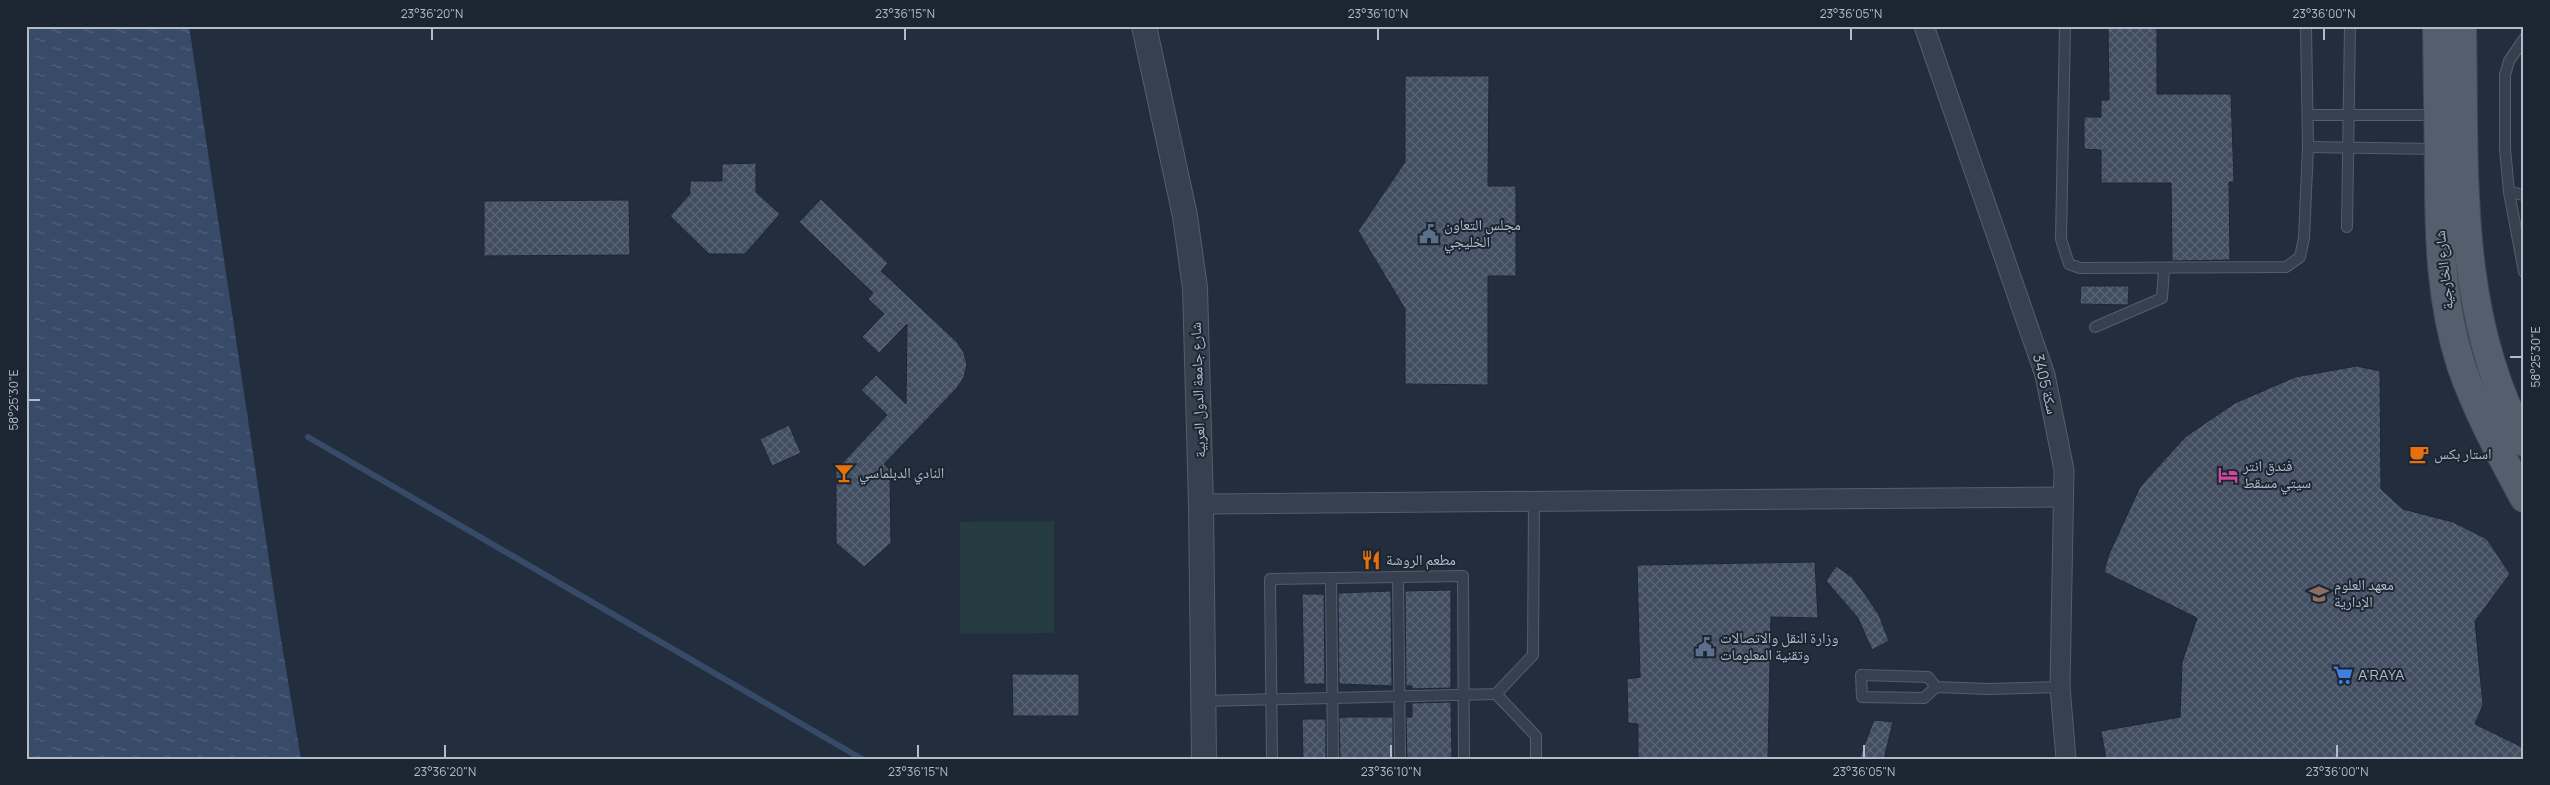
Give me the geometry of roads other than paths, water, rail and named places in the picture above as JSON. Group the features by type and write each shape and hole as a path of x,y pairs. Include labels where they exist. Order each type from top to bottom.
{"main road":[{"name":"شارع الخارجية","path":"2437,26 2438,149 2442,270 2449,317 2461,364 2478,409 2524,498"},
{"name":"شارع الخارجية","path":"2462,26 2466,223 2469,268 2477,313 2488,357 2504,400 2524,442"}],"street":[{"name":"شارع جامعة الدول العربية","path":"1144,26 1185,216 1195,288 1201,504 1204,759"},
{"name":"سكة 3405","path":"1924,26 2045,376 2064,470 2060,686 2062,758"},
{"path":"1201,504 2063,497"}],"lane":[{"path":"2066,26 2061,239 2064,252 2069,264 2080,268 2164,269 2286,267 2300,257 2304,238 2308,147 2306,26"},
{"path":"2347,227 2350,26"},
{"path":"2524,39 2509,61 2505,75 2505,148 2508,192 2521,241 2524,272"},
{"path":"2308,115 2438,115"},
{"path":"2308,147 2438,149"},
{"path":"2508,192 2524,195"},
{"path":"2095,327 2162,298 2164,269"},
{"path":"1496,694 1533,655 1534,501"},
{"path":"1272,759 1270,579 1463,576 1464,759"},
{"path":"1398,577 1400,759"},
{"path":"1331,578 1333,759"},
{"path":"1936,688 1928,677 1861,675 1862,697 1924,698 1936,688 1989,689 2060,686"},
{"path":"1203,701 1496,694 1536,736 1536,759"}],"water":[{"path":"26,26 189,26 280,633 301,759 26,759"}],"waterway":[{"path":"308,437 862,759"}],"place":[{"name":"مجلس التعاون الخليجي","path":"1429,234"},
{"name":"استار بكس","path":"2419,454"},
{"name":"النادي الدبلماسي","path":"844,473"},
{"name":"فندق انتر سيتي مسقط","path":"2228,475"},
{"name":"مطعم الروشة","path":"1371,560"},
{"name":"معهد العلوم الإدارية","path":"2319,594"},
{"name":"وزارة النقل والاتصالات وتقنية المعلومات","path":"1705,647"},
{"name":"A’RAYA","path":"2343,675"}]}
